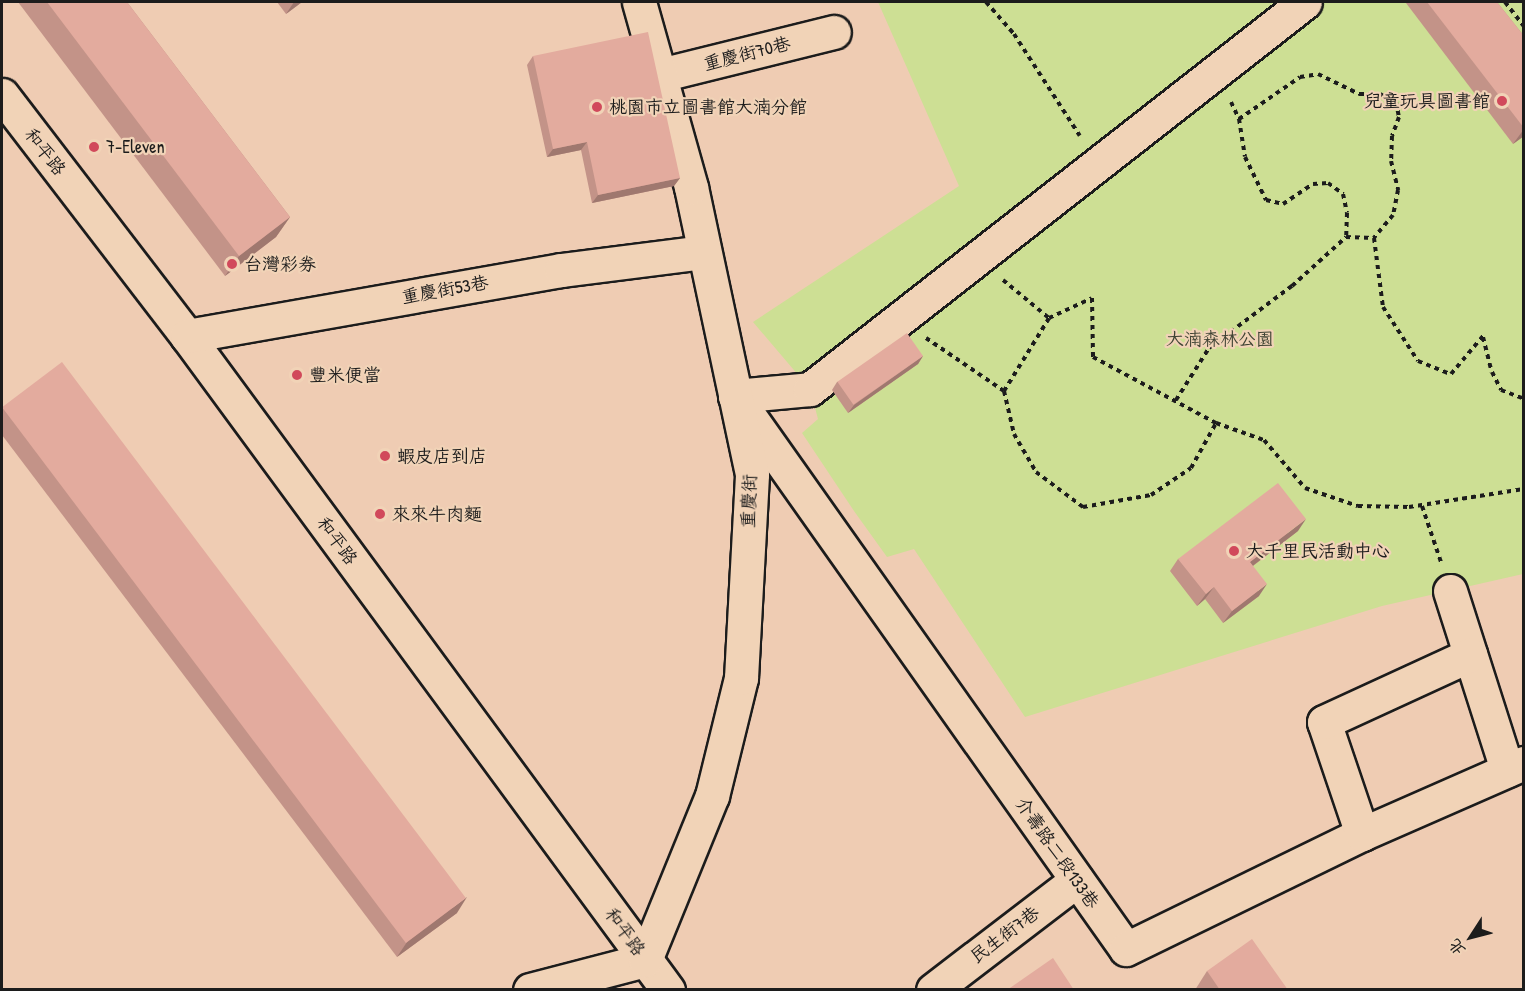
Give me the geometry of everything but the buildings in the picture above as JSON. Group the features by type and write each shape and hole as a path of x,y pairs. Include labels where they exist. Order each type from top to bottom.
{"street":[{"name":"重慶街","path":"639,2 691,187 752,474 741,678 712,796 645,960"},
{"path":"735,396 810,389 1305,2"},
{"name":"重慶街70巷","path":"660,75 834,32"},
{"name":"和平路","path":"2,95 187,336 668,990"},
{"name":"重慶街53巷","path":"187,336 561,270 704,252"},
{"name":"介壽路二段133巷","path":"735,396 1126,949 1362,834 1515,766"},
{"path":"1450,591 1470,656 1515,766"},
{"path":"1362,834 1324,722 1470,656"},
{"name":"民生街7巷","path":"933,990 1077,880"},
{"path":"530,990 645,960"}],"path":[{"path":"986,2 1014,34 1098,163"},
{"path":"1505,2 1524,26"},
{"path":"1217,70 1239,119 1245,157 1266,200 1283,204 1313,183 1328,183 1343,194 1347,213 1346,237"},
{"path":"1239,119 1300,77 1318,75 1359,94 1380,94 1396,102 1399,117 1392,136 1391,161 1398,190 1394,215 1374,238 1383,307 1418,361 1451,374 1483,336 1492,372 1501,390 1524,399"},
{"path":"1176,400 1209,348 1292,286 1346,237 1374,238"},
{"path":"977,258 1049,318"},
{"path":"1004,391 1049,318 1092,298 1093,357 1216,423 1264,440 1305,488 1358,506 1422,506 1524,489"},
{"path":"898,320 1004,391 1014,434 1036,472 1083,507 1151,495 1191,468 1216,423"},
{"path":"1422,506 1450,591"}],"green space":[{"name":"大湳森林公園","path":"878,2 1523,2 1523,574 1382,606 1025,717 914,549 887,557 854,511 802,433 818,419 810,389 753,322 959,186"}],"place":[{"name":"兒童玩具圖書館","path":"1502,101"},
{"name":"桃園市立圖書館大湳分館","path":"597,107"},
{"name":"7-Eleven","path":"94,147"},
{"name":"台灣彩券","path":"232,264"},
{"name":"豐米便當","path":"297,375"},
{"name":"蝦皮店到店","path":"385,456"},
{"name":"來來牛肉麵","path":"380,514"},
{"name":"大千里民活動中心","path":"1234,551"}]}
